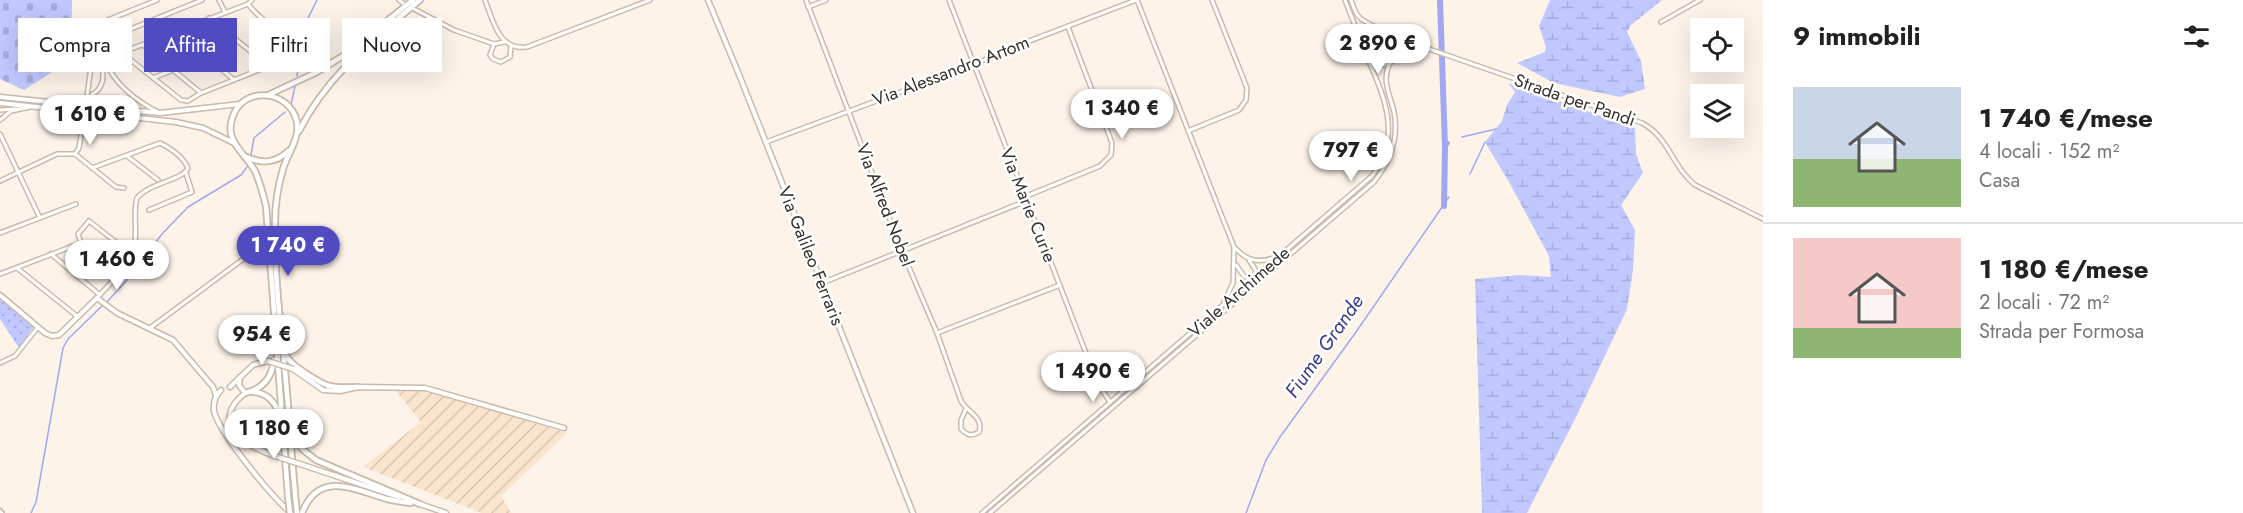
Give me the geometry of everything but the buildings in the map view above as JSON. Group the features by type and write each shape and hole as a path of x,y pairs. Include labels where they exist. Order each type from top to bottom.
{"main road":[{"path":"291,513 263,193 254,170 234,143 230,133 230,123 234,112 248,98 268,94 315,73 343,56 413,0"},
{"path":"300,512 295,496 282,348 275,220 283,170 297,133 309,110 330,82 344,66 420,0"},
{"path":"268,94 287,104 294,112 297,133"},
{"path":"244,156 265,162 284,155 292,147"},
{"path":"253,392 264,385 273,371 276,344"},
{"path":"282,348 293,367 323,385 358,387"},
{"path":"286,383 287,371 293,367"},
{"path":"245,393 264,394 271,400 282,422"},
{"path":"289,423 298,444 311,457 420,504"},
{"path":"300,512 317,492 337,486 353,488 389,500 420,504"}],"street":[{"path":"114,18 157,0"},
{"path":"132,28 201,0"},
{"path":"219,0 225,12"},
{"path":"209,18 248,4 252,0"},
{"path":"399,0 404,3"},
{"path":"485,0 494,25 504,42 511,46 527,47 650,0"},
{"name":"Via Galileo Ferraris","path":"708,0 913,513"},
{"name":"Via Alfred Nobel","path":"806,0 902,251 966,409 975,416 981,427 974,436 961,429 961,420 966,409"},
{"path":"808,7 826,0"},
{"name":"Via Marie Curie","path":"949,0 1098,384 1114,406"},
{"path":"1136,0 1234,247 1235,264 1230,292 1219,309"},
{"name":"Via Alessandro Artom","path":"766,142 973,65 1136,0"},
{"path":"1188,131 1239,110 1246,100 1247,88 1212,0"},
{"path":"1346,0 1366,55 1374,63 1379,65 1390,63 1411,48 1424,48"},
{"name":"Strada per Pandi","path":"1351,0 1360,18 1392,36 1654,129 1688,180 1695,186 1763,219"},
{"path":"1661,22 1700,0"},
{"path":"248,4 263,18"},
{"path":"414,9 454,30 494,44 504,42"},
{"path":"1024,196 1100,166 1111,155 1112,143 1068,27"},
{"path":"1366,55 1365,45 1370,37 1383,32"},
{"path":"1392,36 1398,50 1394,59"},
{"path":"237,40 249,49"},
{"path":"494,44 490,55 501,62 510,57 511,46"},
{"path":"132,49 143,45"},
{"name":"Viale Archimede","path":"982,513 1360,187 1381,163 1388,143 1389,117 1366,55"},
{"path":"132,61 185,102 201,93 255,72"},
{"name":"Viale Archimede","path":"990,513 1364,192 1383,170 1391,154 1395,137 1394,117 1386,83 1390,63"},
{"path":"75,154 79,148 91,72"},
{"path":"31,101 80,100 94,95 98,92 104,72"},
{"path":"110,72 113,78 160,113"},
{"path":"153,78 168,72"},
{"path":"175,72 201,93"},
{"path":"225,72 234,80"},
{"path":"0,96 160,113 240,104"},
{"path":"0,103 176,122 203,128 234,143"},
{"path":"0,110 32,107"},
{"path":"0,120 17,109"},
{"path":"0,134 40,218"},
{"path":"92,168 160,143 168,147 186,163 192,192 149,210"},
{"path":"0,181 57,154 75,154 116,187 124,188"},
{"path":"127,156 158,180"},
{"path":"0,295 38,327 52,336 59,335 98,297 132,254 135,244 138,198 152,186 187,171"},
{"path":"822,283 1026,201"},
{"path":"0,233 75,204"},
{"path":"81,243 78,234 89,221 126,250"},
{"path":"150,328 268,240"},
{"path":"0,274 81,243 91,246 120,271"},
{"path":"1234,247 1255,269 1258,283 1244,276 1235,264"},
{"path":"51,254 117,313 173,340 213,387 216,396 214,411 220,425 265,486 291,513"},
{"path":"1248,260 1263,261 1281,256"},
{"path":"17,268 78,317"},
{"path":"937,333 1060,285"},
{"path":"0,363 15,356 38,327"},
{"path":"230,387 253,364 267,361 293,367"},
{"path":"240,377 238,382 245,393 238,399 232,410 233,428 247,444 278,457 446,513"},
{"path":"213,387 221,390"},
{"path":"216,396 221,390 240,387"},
{"path":"358,387 425,388 564,428"}],"shaded area":[{"path":"395,390 425,390 567,433 501,496 511,513 482,513 363,467 421,422"}],"green space":[{"path":"0,0 72,0 72,18 18,18 18,72 52,72 24,90 0,79"},
{"path":"1550,0 1662,0 1631,25 1627,32 1641,61 1645,89 1620,97 1554,83 1517,63 1545,52 1546,47 1539,26"},
{"path":"1508,83 1635,128 1636,154 1643,173 1621,205 1635,230 1633,270 1627,309 1577,415 1527,513 1482,513 1475,279 1519,275 1551,277 1549,256 1485,142 1502,121 1507,105 1515,92"},
{"path":"0,299 34,326 19,348 0,319"}],"waterway":[{"path":"297,76 304,26 317,0"},
{"name":"Fiume Grande","path":"1440,0 1445,147 1444,206"},
{"path":"291,105 295,86"},
{"path":"251,155 254,138 285,112"},
{"path":"1462,137 1496,129"},
{"name":"Fiume Grande","path":"1470,174 1485,142"},
{"name":"Fiume Grande","path":"1445,147 1448,143"},
{"path":"107,302 162,234 188,207 241,175 247,167"},
{"name":"Fiume Grande","path":"1246,513 1266,460 1280,437 1449,197"},
{"path":"31,513 36,502 63,348 68,339 102,306"}]}
